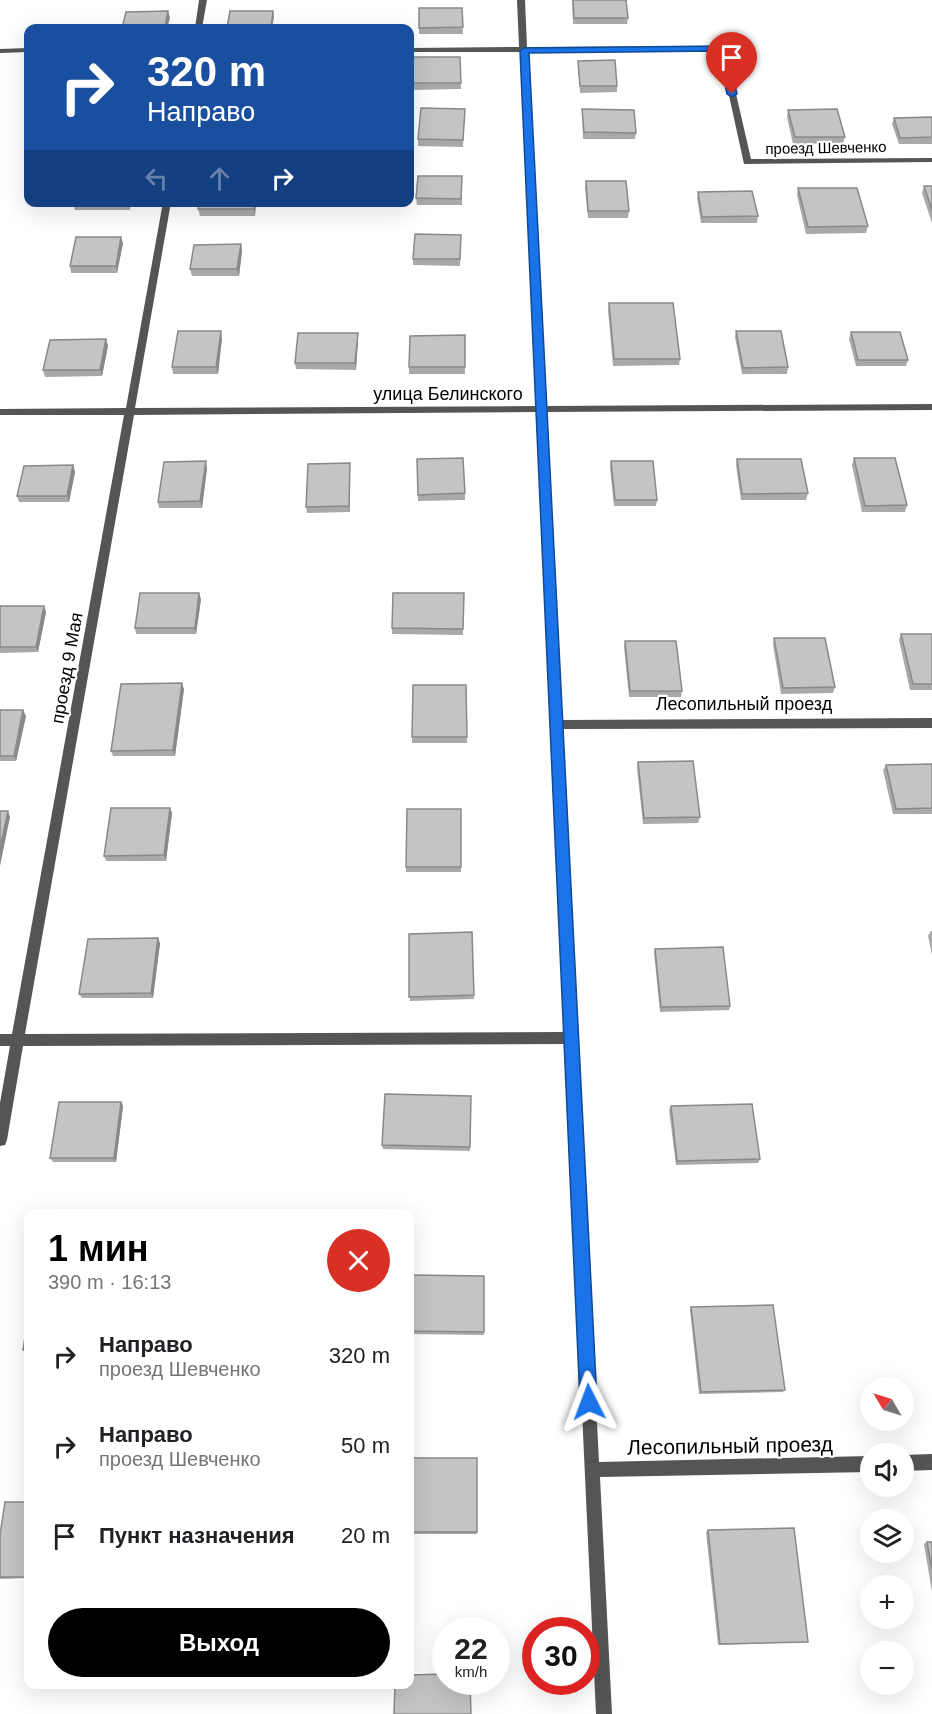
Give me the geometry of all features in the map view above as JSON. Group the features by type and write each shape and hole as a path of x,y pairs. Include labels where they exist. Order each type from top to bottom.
{"street":[{"path":"199,24 203,0"},
{"path":"521,0 604,1714"},
{"name":"проезд Шевченко","path":"524,51 722,48 747,162 932,160"},
{"path":"0,51 24,50"},
{"path":"414,50 524,51"},
{"name":"проезд 9 Мая","path":"0,1140 166,207"},
{"name":"улица Белинского","path":"0,412 932,406"},
{"name":"Лесопильный проезд","path":"556,725 932,723"},
{"path":"0,1040 571,1038"},
{"path":"914,1463 932,1462"},
{"name":"Лесопильный проезд","path":"592,1470 860,1464"}],"building":[{"path":"573,0 626,0 628,18 574,18"},
{"path":"419,8 462,8 463,27 419,28"},
{"path":"168,11 166,24 123,24 126,12"},
{"path":"230,11 273,11 271,24 228,24"},
{"path":"414,57 460,57 461,83 414,83"},
{"path":"615,60 617,86 580,86 578,61"},
{"path":"421,108 465,109 463,140 418,139"},
{"path":"582,109 634,110 636,133 584,132"},
{"path":"837,109 845,137 795,137 788,110"},
{"path":"932,117 932,137 900,138 894,118"},
{"path":"418,176 462,176 461,199 416,198"},
{"path":"586,181 626,181 629,211 588,211"},
{"path":"924,186 932,186 932,210"},
{"path":"798,188 857,188 868,226 808,227"},
{"path":"752,191 758,216 702,217 698,192"},
{"path":"199,207 254,207 254,209 198,209"},
{"path":"415,234 461,235 460,259 413,259"},
{"path":"76,237 121,237 116,266 70,266"},
{"path":"241,244 237,269 190,269 194,245"},
{"path":"609,303 673,303 680,359 614,359"},
{"path":"178,331 221,331 216,367 172,367"},
{"path":"736,331 781,331 788,367 743,368"},
{"path":"851,332 900,332 908,360 858,360"},
{"path":"298,333 358,333 355,363 295,363"},
{"path":"465,335 465,367 409,367 410,336"},
{"path":"106,339 100,370 43,370 50,340"},
{"path":"463,458 465,493 418,495 417,459"},
{"path":"854,458 895,458 907,505 865,506"},
{"path":"737,459 801,459 808,493 742,494"},
{"path":"206,461 200,501 158,502 164,462"},
{"path":"611,461 653,461 657,500 615,500"},
{"path":"350,463 349,506 306,507 308,464"},
{"path":"73,465 67,496 17,496 24,466"},
{"path":"140,593 199,593 195,628 135,628"},
{"path":"393,593 464,593 463,629 392,628"},
{"path":"0,606 44,606 36,647 0,647"},
{"path":"901,634 932,634 932,684 913,684"},
{"path":"774,638 825,638 835,687 783,688"},
{"path":"625,641 676,641 682,691 630,691"},
{"path":"182,683 173,750 111,751 121,684"},
{"path":"413,685 466,685 467,737 412,737"},
{"path":"0,710 23,710 14,756 0,756"},
{"path":"693,761 700,817 644,818 638,762"},
{"path":"932,764 932,808 896,809 886,765"},
{"path":"111,808 170,808 164,855 104,856"},
{"path":"407,809 461,809 461,867 406,867"},
{"path":"0,811 8,811 0,848"},
{"path":"472,932 474,995 409,997 409,934"},
{"path":"158,938 151,993 79,994 88,939"},
{"path":"723,947 730,1006 661,1007 655,949"},
{"path":"385,1094 471,1096 470,1147 382,1145"},
{"path":"59,1102 121,1102 114,1158 50,1158"},
{"path":"752,1104 760,1159 677,1161 671,1106"},
{"path":"414,1275 484,1276 484,1332 414,1331"},
{"path":"773,1305 785,1390 701,1392 691,1307"},
{"path":"414,1458 477,1458 477,1532 414,1532"},
{"path":"5,1502 24,1502 24,1577 0,1577 0,1535"},
{"path":"794,1528 808,1642 720,1644 708,1530"},
{"path":"927,1542 932,1542 932,1570"},
{"path":"432,1674 432,1695 470,1695 471,1714 394,1714 395,1689 414,1689 414,1675"}],"route":[{"path":"589,1402 524,51 722,48 732,94"}]}
